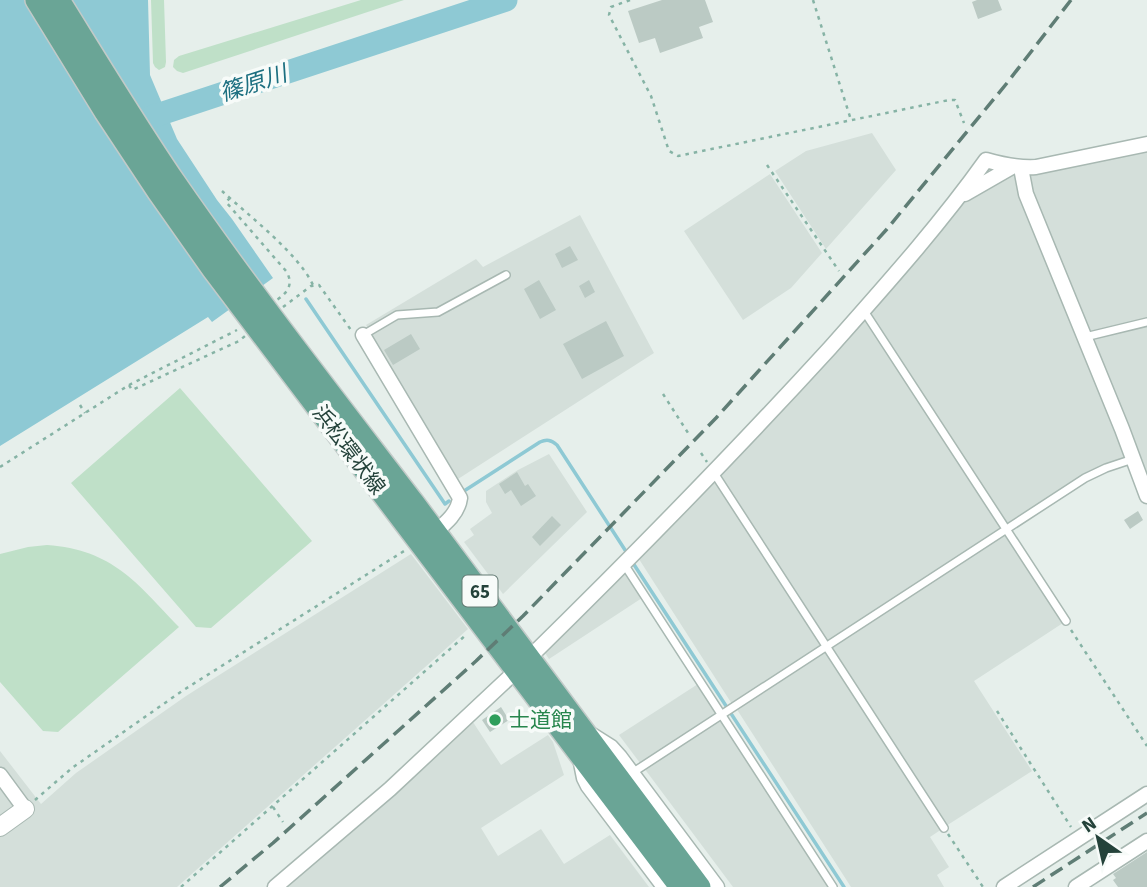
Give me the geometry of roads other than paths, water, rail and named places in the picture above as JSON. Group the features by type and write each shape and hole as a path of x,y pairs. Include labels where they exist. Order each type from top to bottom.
{"main road":[{"name":"浜松環状線","path":"36,0 131,152 185,231 258,313 523,664 580,753 680,887"},
{"name":"浜松環状線","path":"60,0 121,102 201,220 258,313"},
{"name":"浜松環状線","path":"432,544 479,623 523,664 584,732 700,887"}],"street":[{"path":"275,887 390,789 523,664 628,560 790,392 961,196 1016,167 1147,145"},
{"path":"1016,167 1147,496"},
{"path":"363,335 460,499 457,509 432,544"},
{"path":"584,732 611,747 717,887"},
{"path":"580,753 581,769 588,786 664,887"},
{"path":"0,775 34,801 0,827"},
{"path":"1004,887 1147,794"},
{"path":"1076,887 1147,841"}],"lane":[{"path":"363,335 397,315 438,312 506,275"},
{"path":"864,310 1066,621"},
{"path":"1085,337 1147,322"},
{"path":"632,774 1085,478 1133,459"},
{"path":"714,473 944,828"},
{"path":"628,560 833,887"}],"water":[{"path":"0,0 148,0 150,75 177,139 273,278 212,322 208,317 0,446"}],"waterway":[{"name":"篠原川","path":"136,122 506,0"},
{"path":"306,299 445,504 449,501"},
{"path":"464,491 540,442 551,441 557,445 627,553"},
{"path":"631,560 844,887"}],"railway":[{"path":"220,887 476,661 716,418 887,229 1071,0"},
{"path":"1033,887 1147,813"}],"place":[{"name":"士道館","path":"495,720"}]}
